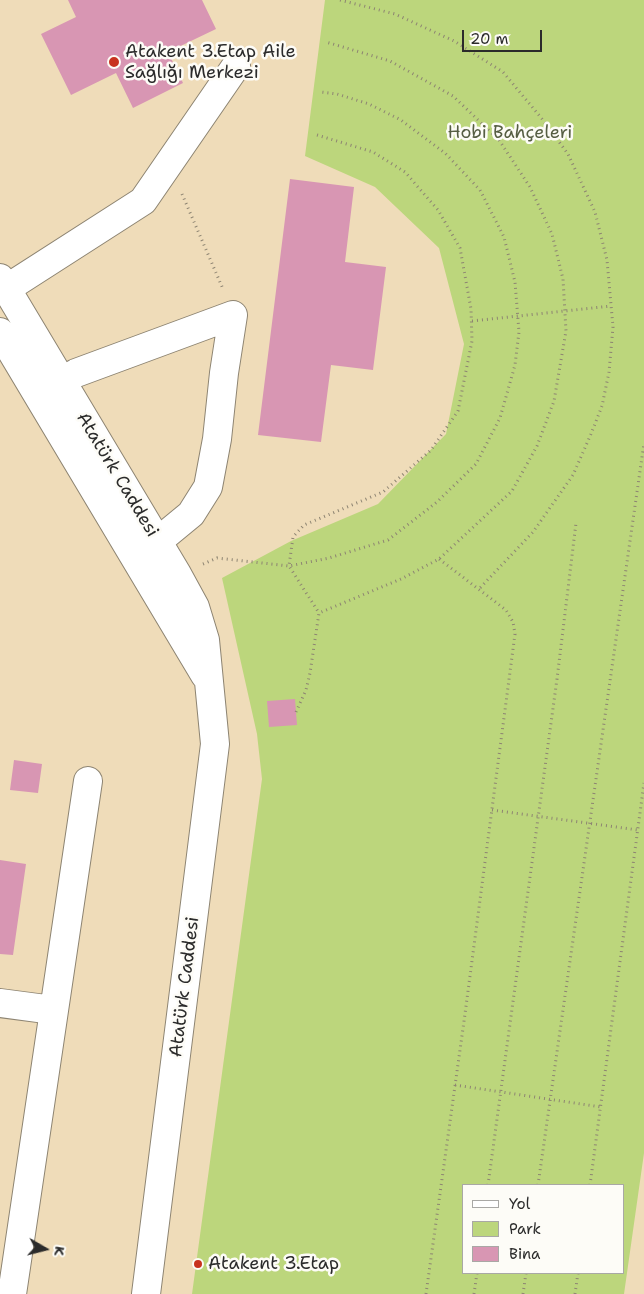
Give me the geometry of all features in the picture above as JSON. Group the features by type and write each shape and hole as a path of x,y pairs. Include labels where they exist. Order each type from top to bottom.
{"street":[{"path":"2,286 143,201 236,66"},
{"name":"Atatürk Caddesi","path":"2,286 177,574 194,607 205,640 215,744 146,1294"},
{"path":"36,392 76,373 233,315 224,373 217,439 208,487 191,514 156,542"},
{"name":"Atatürk Caddesi","path":"0,332 208,680"},
{"path":"12,1294 88,782"},
{"path":"0,1003 53,1010"}],"path":[{"path":"340,0 395,14 454,41 503,72 543,120 568,154 595,212 607,260 613,327 610,372 602,406 573,475 533,532 479,590"},
{"path":"319,613 401,579 439,559 512,492 537,446 554,401 566,331 563,279 552,234 530,187 499,140 453,96 390,61 326,42"},
{"path":"177,574 217,558 289,566 329,558 388,540 437,502 476,464 500,418 515,365 519,332 518,316 515,282 504,237 480,190 445,153 401,120 369,104 337,94 321,92"},
{"path":"296,712 306,690 310,673 319,613 289,566 293,537 304,526 383,492 431,450 458,411 472,341 471,309 460,248 438,210 405,172 373,152 318,135"},
{"path":"169,164 233,315"},
{"path":"472,321 611,306"},
{"path":"538,1184 644,443"},
{"path":"488,1184 539,816 576,523"},
{"path":"426,1294 492,810 514,626 506,610 439,559"},
{"path":"590,1184 644,783"},
{"path":"492,810 638,830"},
{"path":"455,1085 601,1107"},
{"path":"474,1294 476,1274"},
{"path":"523,1294 526,1274"},
{"path":"575,1294 578,1274"}],"green space":[{"name":"Hobi Bahçeleri","path":"325,0 644,0 644,1153 624,1294 192,1294 262,779 257,734 222,578 291,541 378,504 446,434 464,344 439,248 375,187 305,156"}],"building":[{"name":"Atakent 3.Etap Aile Sağlığı Merkezi","path":"68,0 202,0 216,29 168,52 183,83 133,108 116,73 71,95 41,34 76,17"},
{"path":"290,179 354,187 345,262 386,267 373,370 331,365 321,442 258,435"},
{"path":"295,699 297,725 269,727 267,701"},
{"path":"14,760 42,764 38,793 10,790"},
{"path":"0,860 26,864 13,955 0,954"}],"place":[{"name":"Atakent 3.Etap Aile Sağlığı Merkezi","path":"114,62"},
{"name":"Atakent 3.Etap","path":"198,1264"}]}
